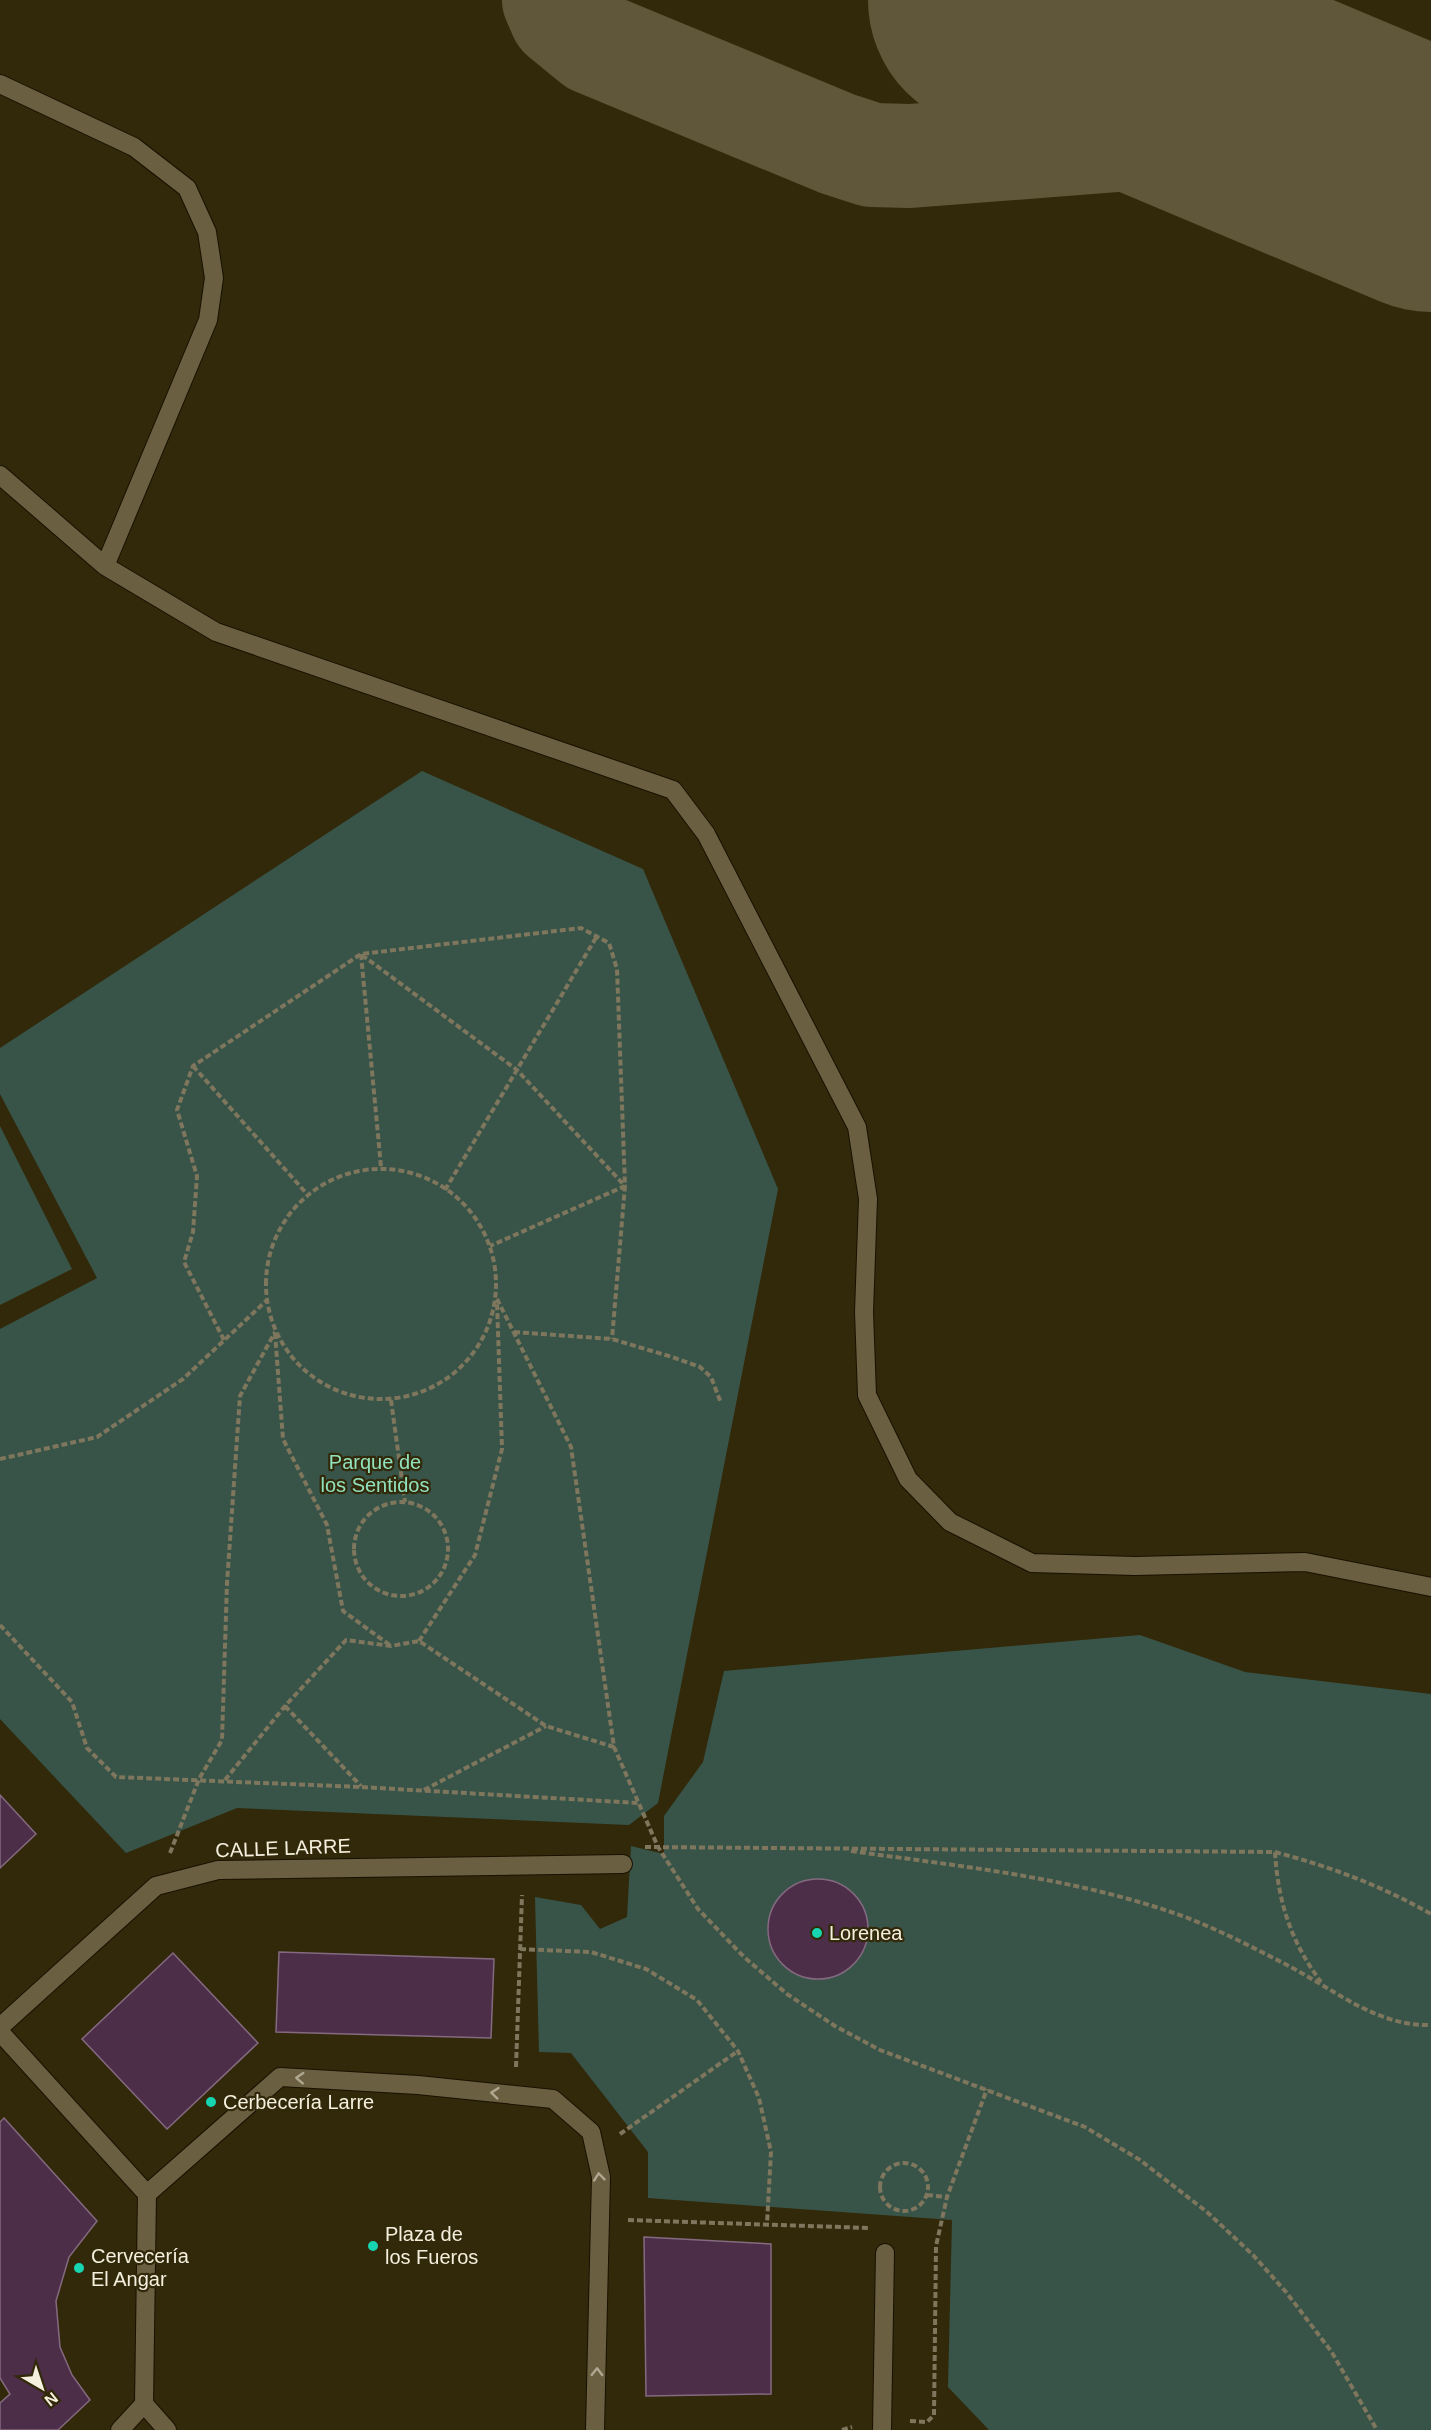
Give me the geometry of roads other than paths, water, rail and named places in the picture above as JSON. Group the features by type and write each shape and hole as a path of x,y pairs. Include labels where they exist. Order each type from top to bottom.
{"street":[{"path":"0,84 134,147 187,188 207,232 214,278 208,320 105,566"},
{"path":"0,476 105,566 216,632 673,790 706,834 857,1127 868,1199 864,1312 867,1395 908,1479 950,1522 1032,1563 1135,1566 1305,1562 1431,1587"},
{"name":"CALLE LARRE","path":"0,2027 156,1886 218,1870 623,1864"},
{"path":"0,2032 147,2194 144,2404 120,2430"},
{"path":"147,2194 280,2076 418,2085 553,2099 591,2133 601,2177 596,2430"},
{"path":"882,2424 885,2253"},
{"path":"144,2404 167,2430"}],"place":[{"name":"Lorenea","path":"817,1933"},
{"name":"Cerbecería Larre","path":"211,2102"},
{"name":"Plaza de los Fueros","path":"373,2246"},
{"name":"Cervecería El Angar","path":"79,2268"}],"park label":[{"name":"Parque de los Sentidos","path":"375,1474"}]}
